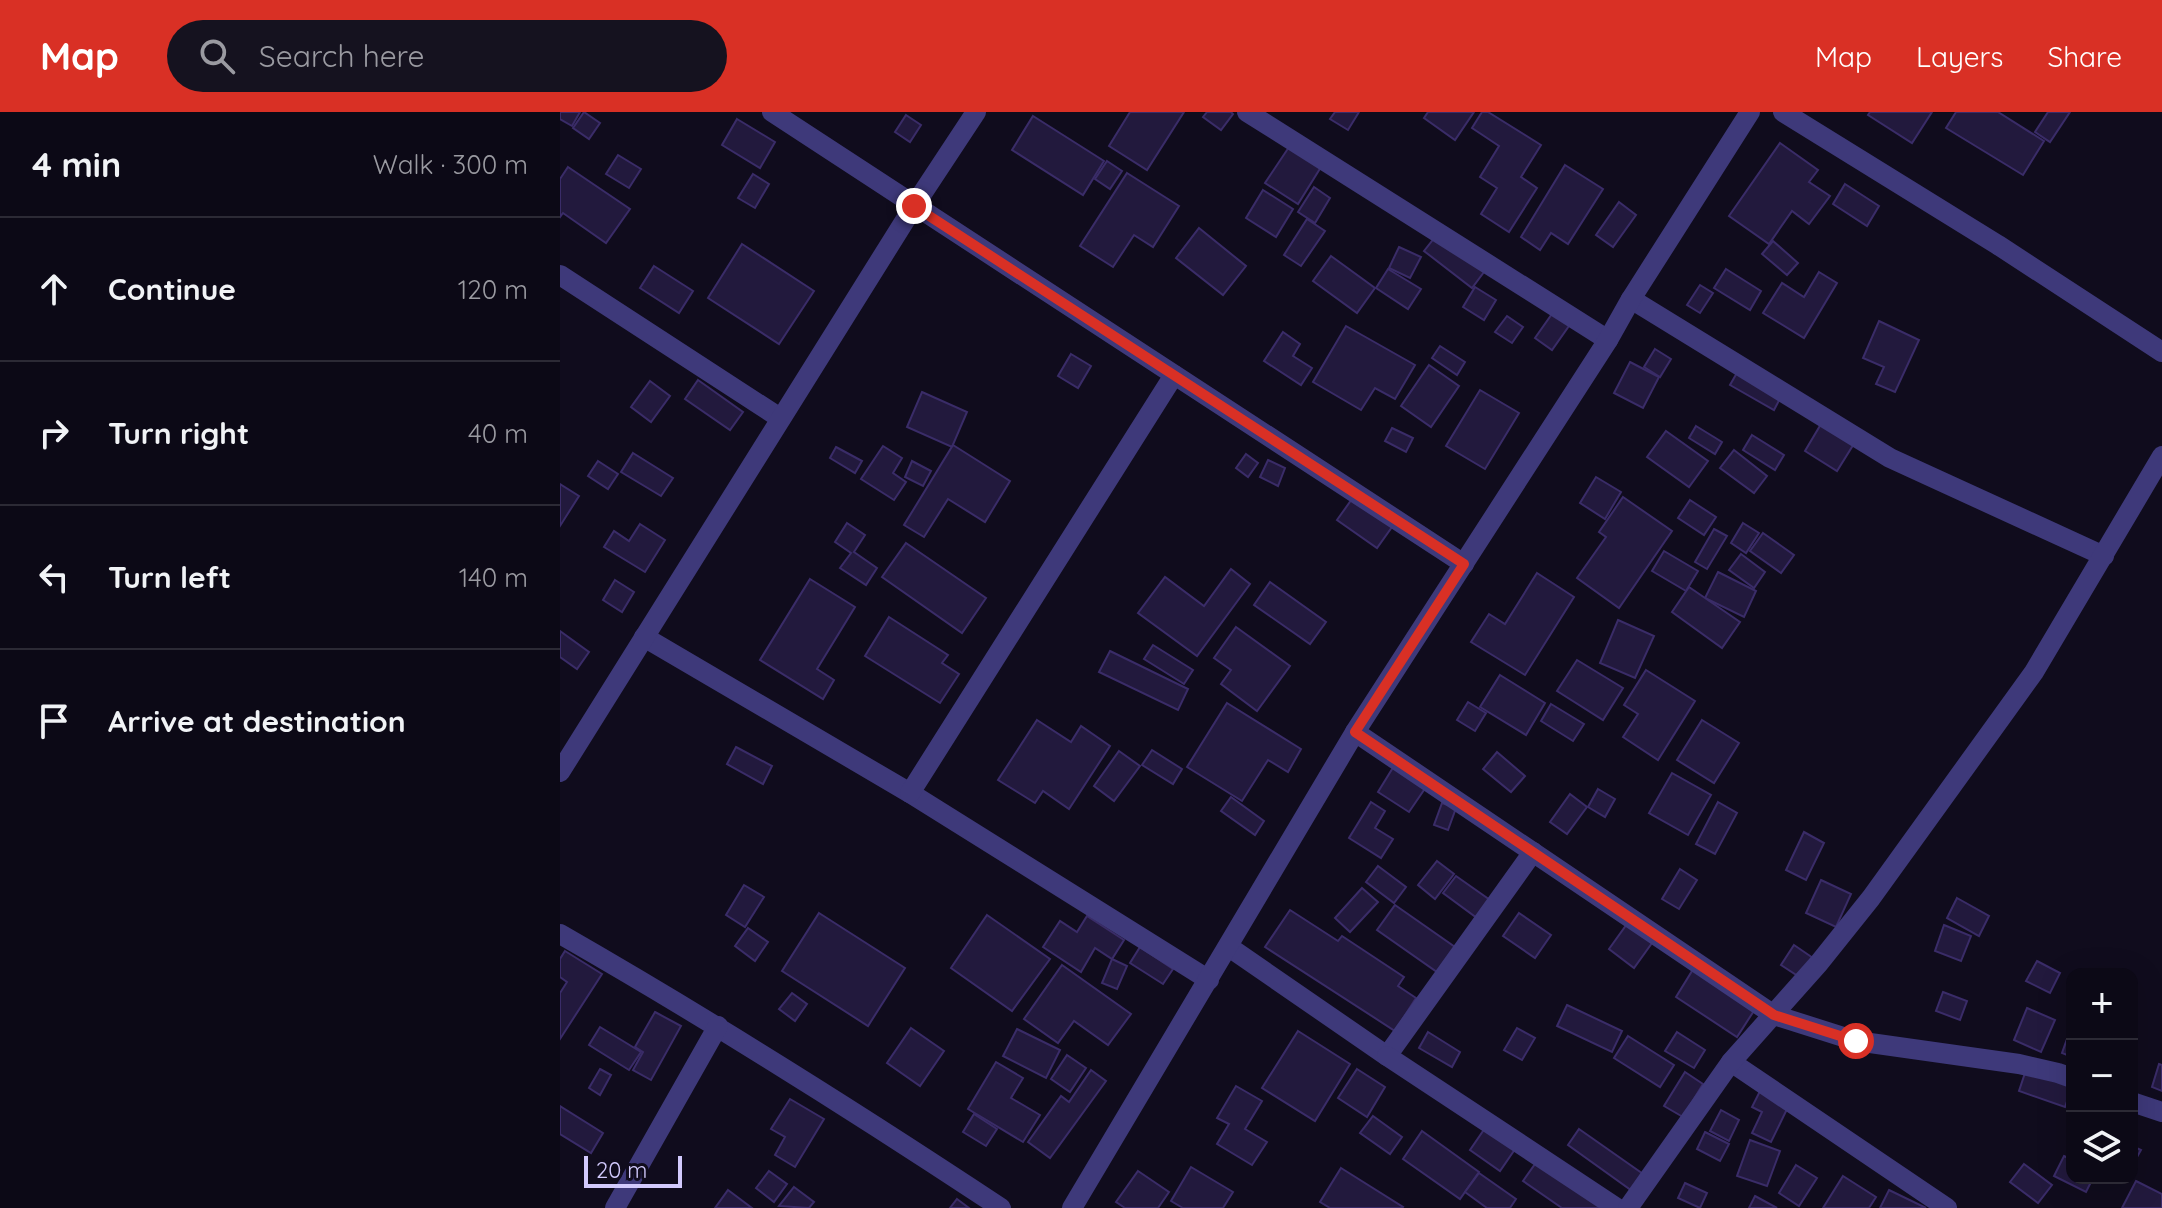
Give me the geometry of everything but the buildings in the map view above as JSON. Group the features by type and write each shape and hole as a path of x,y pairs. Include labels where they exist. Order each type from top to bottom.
{"street":[{"path":"772,112 1464,564"},
{"path":"560,772 780,418 976,112"},
{"path":"1247,112 1608,340"},
{"path":"1072,1208 1355,732 1608,340 1750,112"},
{"path":"1783,112 1998,245 2162,352"},
{"path":"563,283 780,418"},
{"path":"1631,299 1890,458 2104,556"},
{"path":"910,793 1174,375"},
{"path":"1628,1208 1731,1062 1819,963 1871,898 2034,672 2162,456"},
{"path":"644,637 910,793 1209,980"},
{"path":"1355,732 1774,1015 1856,1041 2019,1064 2066,1076"},
{"path":"1387,1056 1533,852"},
{"path":"560,934 718,1026 1001,1208"},
{"path":"1229,947 1617,1208"},
{"path":"615,1208 718,1026"},
{"path":"1731,1062 1947,1208"},
{"path":"2138,1104 2162,1112"}],"route":[{"path":"914,206 1464,564 1355,732 1774,1015 1856,1041"}]}
